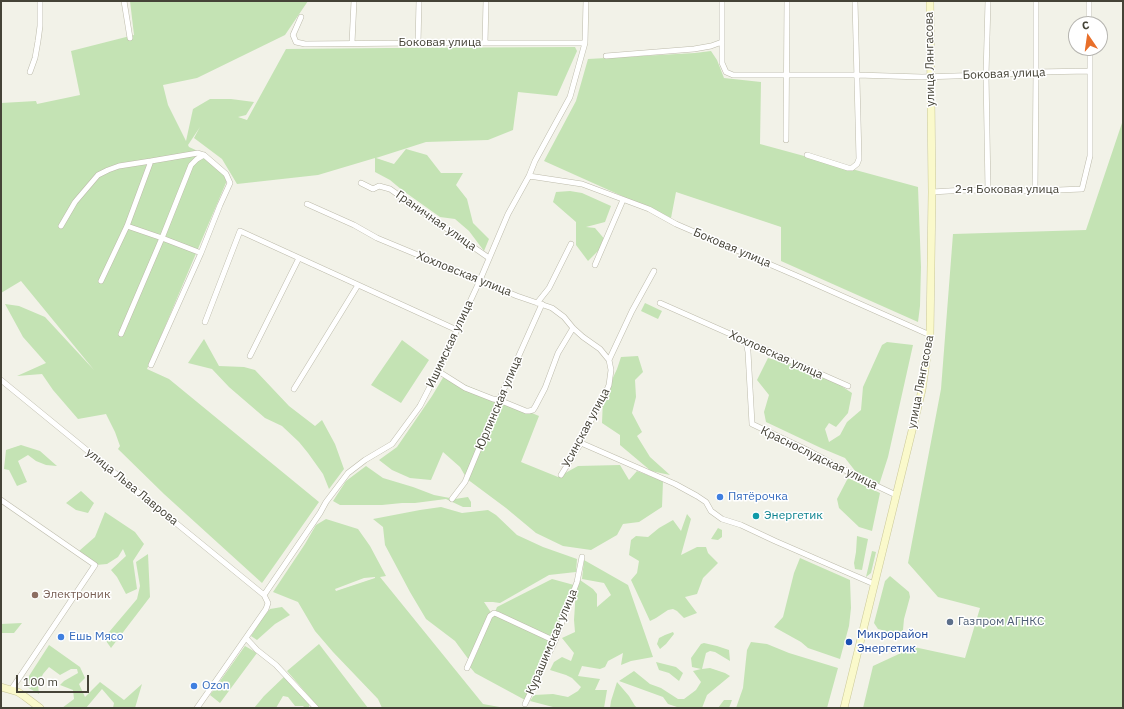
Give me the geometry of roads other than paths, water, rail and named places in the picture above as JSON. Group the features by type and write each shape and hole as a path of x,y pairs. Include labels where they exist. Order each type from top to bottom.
{"main road":[{"name":"улица Лянгасова","path":"844,708 922,390 930,335 932,192 930,1"},
{"path":"1,687 12,690 24,696 40,708"}],"street":[{"path":"30,72 35,58 38,41 40,26 40,1"},
{"path":"124,1 130,38"},
{"path":"352,44 354,1"},
{"path":"418,43 419,1"},
{"path":"485,43 486,1"},
{"name":"Ишимская улица","path":"264,595 326,502 348,473 365,460 392,444 420,406 438,371 480,280 508,214 570,97 585,43 586,1"},
{"path":"606,56 694,49 711,46 722,42 722,1"},
{"path":"786,140 787,1"},
{"path":"807,155 848,168 855,166 859,159 855,1"},
{"path":"988,1 986,75 988,190"},
{"path":"1035,191 1036,1"},
{"path":"1089,1 1089,16"},
{"name":"Боковая улица","path":"301,17 293,35 296,42 305,44 585,43"},
{"name":"Боковая улица","path":"722,42 722,63 726,72 734,75 857,75 930,77 1090,71"},
{"path":"1090,56 1090,71"},
{"name":"2-я Боковая улица","path":"932,192 1082,189 1090,156 1090,71"},
{"path":"61,226 75,202 98,175 119,166 198,153 204,155 226,174 230,183 201,253 151,365"},
{"path":"121,334 191,165 204,155"},
{"path":"101,281 127,226 151,161"},
{"name":"Боковая улица","path":"529,176 582,184 649,209 676,224 930,335"},
{"name":"Граничная улица","path":"361,183 373,188 379,186 390,189 489,258"},
{"path":"595,265 623,200"},
{"name":"Хохловская улица","path":"307,204 354,225 377,238 517,296 552,308 564,317 572,328 600,349 609,360"},
{"path":"127,226 201,253"},
{"path":"205,322 240,231 457,330"},
{"name":"Юрлинская улица","path":"452,499 465,482 539,303 549,288 571,244"},
{"path":"250,356 299,258"},
{"name":"Усинская улица","path":"561,475 581,443 584,432 603,399 609,385 612,370 609,360 632,311 654,271"},
{"path":"294,389 358,284"},
{"name":"Хохловская улица","path":"660,303 848,386"},
{"path":"438,371 465,388 526,411 533,410 545,388 558,353 572,328"},
{"name":"Краснослудская улица","path":"746,342 748,352 752,424 896,495"},
{"name":"улица Льва Лаврова","path":"1,380 264,595"},
{"path":"581,443 675,484 706,502 711,511 722,519 741,525 874,584"},
{"path":"1,500 95,565 12,690"},
{"name":"Курашимская улица","path":"525,704 555,640 577,582 582,557"},
{"path":"197,708 266,609 268,603 264,595"},
{"path":"467,668 492,614 497,614 555,640"},
{"path":"246,638 257,650 276,665 316,708"}],"place":[{"name":"Пятёрочка","path":"720,497"},
{"name":"Энергетик","path":"756,516"},
{"name":"Электроник","path":"35,595"},
{"name":"Газпром АГНКС","path":"950,622"},
{"name":"Ешь Мясо","path":"61,637"},
{"name":"Микрорайон Энергетик","path":"849,642"},
{"name":"Ozon","path":"194,686"}]}
